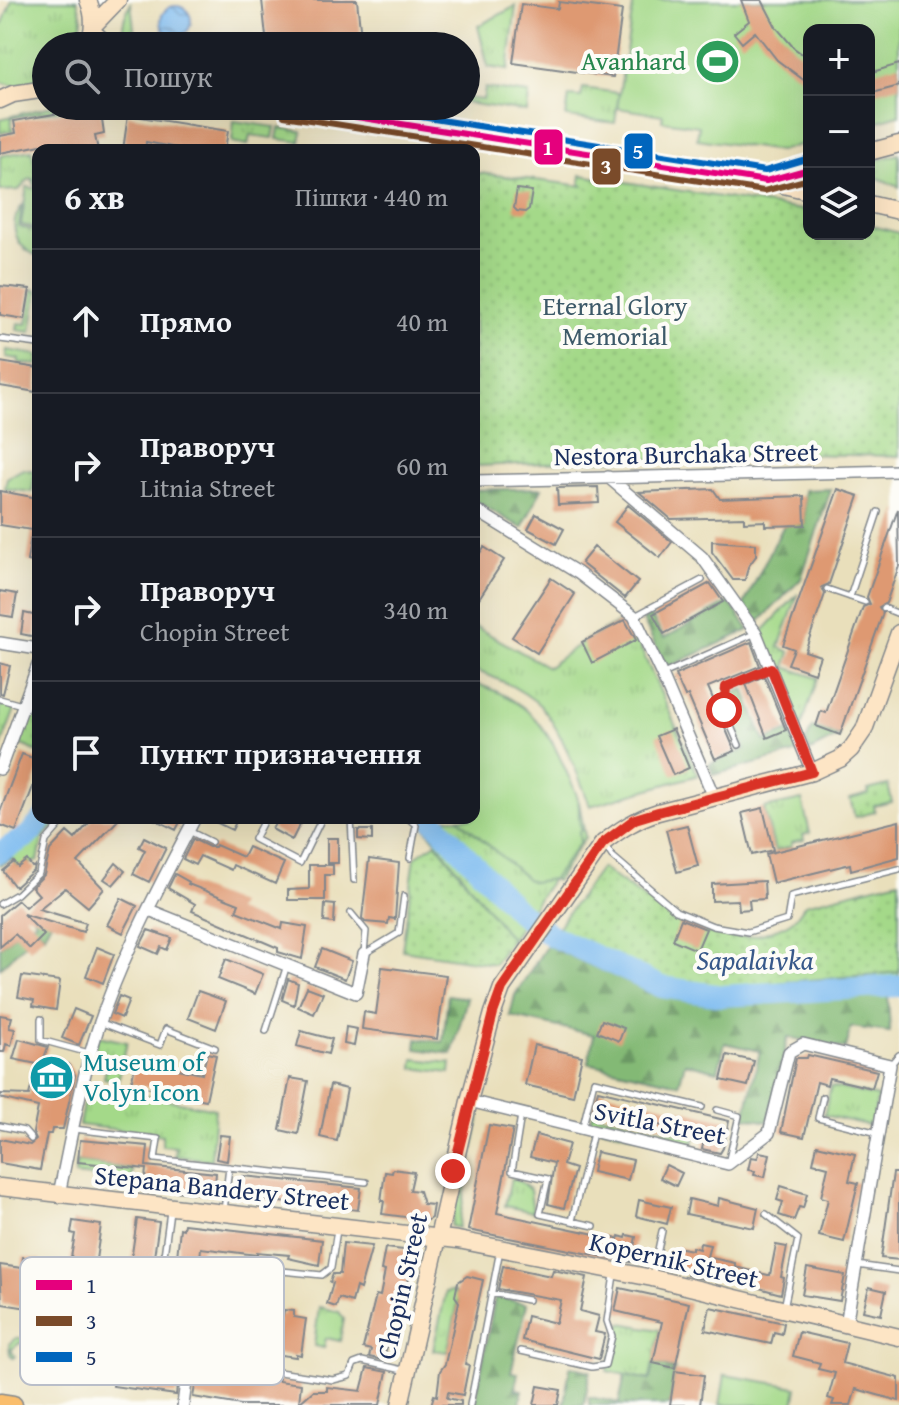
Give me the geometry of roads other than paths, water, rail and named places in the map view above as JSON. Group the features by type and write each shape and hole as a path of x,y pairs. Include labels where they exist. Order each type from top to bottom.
{"main road":[{"path":"0,1403 13,1405"}],"street":[{"path":"88,0 93,11 91,32"},
{"path":"93,32 118,0"},
{"path":"4,95 32,91"},
{"path":"376,120 766,181 803,190"},
{"path":"875,150 899,144"},
{"path":"766,181 803,171"},
{"path":"875,205 899,211"},
{"name":"Nestora Burchaka Street","path":"480,481 899,471"},
{"path":"608,477 702,557 756,633 812,772"},
{"path":"480,513 578,573 634,616 714,797"},
{"name":"Chopin Street","path":"400,1405 469,1101 502,988 603,843 635,819 812,772 840,759 859,739 899,633"},
{"path":"0,643 32,648"},
{"path":"1,762 32,682"},
{"path":"59,1194 90,1053 101,1022 149,910 192,824"},
{"path":"149,910 356,993 364,954"},
{"name":"Svitla Street","path":"469,1101 728,1164 769,1133 789,1052 803,1044 890,1065"},
{"path":"846,1325 890,1065"},
{"name":"Stepana Bandery Street","path":"0,1187 438,1237"},
{"name":"Kopernik Street","path":"438,1237 652,1278 899,1337"},
{"path":"183,1405 186,1385"}],"lane":[{"path":"0,339 32,343"},
{"path":"850,597 878,512"},
{"path":"634,616 702,580"},
{"path":"827,589 865,602"},
{"path":"884,608 899,614"},
{"path":"662,675 756,633"},
{"path":"739,745 724,710 726,687 771,668"},
{"path":"0,699 24,705"},
{"path":"0,904 17,894 39,873 46,841 61,824"},
{"path":"262,824 254,839 300,863 319,824"},
{"path":"351,824 354,880"},
{"path":"410,858 415,824"},
{"path":"188,830 211,842"},
{"path":"603,843 612,856 676,911 713,926 748,932 787,920 791,896 899,869"},
{"path":"364,954 399,933 404,896"},
{"path":"351,913 366,931 364,954"},
{"path":"266,1031 287,964"},
{"path":"41,1019 41,1040 90,1053"},
{"path":"101,1022 160,1045 166,1029 215,1048"},
{"path":"890,1065 899,1055"},
{"path":"572,1221 594,1081 702,1107"},
{"path":"823,1097 818,1118 879,1133"},
{"path":"717,1110 739,1116 728,1164"},
{"path":"522,1114 512,1171 548,1179 540,1214 594,1226"},
{"path":"0,1126 24,1131 31,1139"},
{"path":"73,1129 158,1139 155,1159 366,1182"},
{"path":"224,1212 229,1167"},
{"path":"164,1257 171,1206"},
{"path":"766,1214 798,1239 783,1309"},
{"path":"284,1271 322,1275 331,1268 337,1225"},
{"path":"652,1278 662,1231"},
{"path":"470,1405 501,1248"},
{"path":"856,1265 899,1271"},
{"path":"521,1351 592,1367 605,1365 612,1336 607,1321 615,1270"},
{"path":"491,1293 528,1300"},
{"path":"284,1373 333,1380 349,1376 354,1364 362,1361 408,1371"}],"water":[{"path":"170,7 182,7 190,15 190,27 185,32 167,32 162,27 162,15"}],"waterway":[{"name":"Sapalaivka","path":"0,852 28,836 39,824"},
{"name":"Sapalaivka","path":"437,824 520,913 552,936 662,987 722,996 899,986"}],"place":[{"name":"Avanhard","path":"717,61"},
{"name":"Museum of Volyn Icon","path":"52,1077"}],"park label":[{"name":"Eternal Glory Memorial","path":"615,321"}]}
